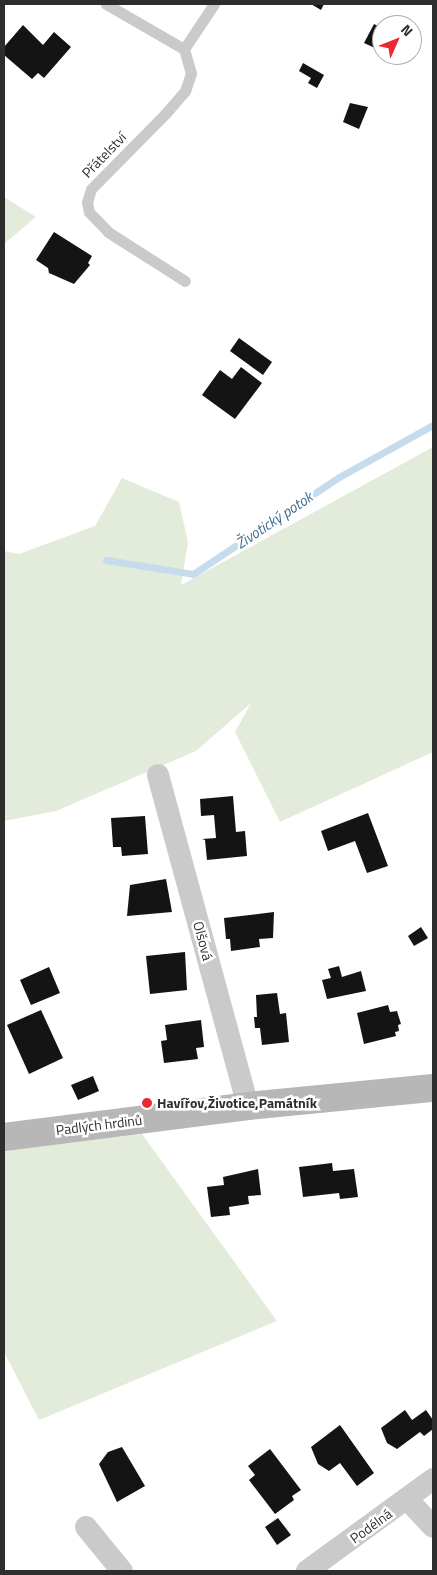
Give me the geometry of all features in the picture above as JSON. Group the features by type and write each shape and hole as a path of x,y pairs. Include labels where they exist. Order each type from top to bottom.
{"street":[{"name":"Olšová","path":"158,775 248,1106"},
{"name":"Padlých hrdinů","path":"4,1137 248,1106 433,1088"},
{"name":"Podélná","path":"308,1571 433,1479"},
{"path":"407,1499 433,1527"},
{"path":"86,1527 122,1571"}],"lane":[{"path":"106,4 184,49 214,4"},
{"name":"Přátelství","path":"184,49 191,65 185,91 91,189 87,202 90,212 108,232 186,281"}],"green space":[{"path":"4,197 36,217 4,244"},
{"path":"433,447 433,752 280,822 235,732 251,703 196,751 56,811 4,821 4,551 19,554 95,526 122,478 179,502 188,542 181,585"},
{"path":"142,1134 277,1321 39,1420 4,1352 4,1150"}],"building":[{"path":"311,4 324,4 321,10"},
{"path":"23,25 43,45 54,32 71,47 44,78 38,73 32,79 4,55 4,47"},
{"path":"372,28 372,47 364,43"},
{"path":"303,63 324,75 317,88 308,83 311,78 299,71"},
{"path":"350,103 368,107 359,129 343,122"},
{"path":"54,232 92,256 88,263 90,265 74,284 49,273 48,268 36,260"},
{"path":"239,338 272,362 263,375 230,351"},
{"path":"241,367 262,383 235,419 202,395 220,370 232,379"},
{"path":"233,796 236,832 245,831 247,856 207,860 205,840 202,839 216,838 214,815 201,816 200,799"},
{"path":"368,813 388,866 367,873 355,841 328,851 321,831"},
{"path":"145,816 148,854 122,856 121,847 113,847 111,818"},
{"path":"166,879 172,912 127,916 130,885"},
{"path":"274,912 273,938 259,939 260,947 231,951 230,939 226,939 224,918"},
{"path":"421,927 428,938 414,946 408,936"},
{"path":"185,952 187,990 150,994 146,956"},
{"path":"339,966 342,977 361,971 366,991 327,999 322,980 331,978 328,969"},
{"path":"49,967 60,993 31,1005 20,980"},
{"path":"277,993 280,1014 286,1013 289,1042 262,1045 260,1028 255,1028 254,1017 257,1017 256,995"},
{"path":"388,1005 390,1012 397,1011 401,1024 398,1025 399,1031 395,1032 396,1036 364,1044 357,1013"},
{"path":"41,1010 63,1058 29,1074 7,1025"},
{"path":"201,1020 204,1047 196,1048 198,1059 164,1063 161,1041 167,1040 165,1025"},
{"path":"93,1076 99,1091 78,1100 71,1085"},
{"path":"332,1163 333,1171 354,1169 358,1197 340,1199 339,1193 303,1197 299,1167"},
{"path":"258,1169 261,1195 248,1196 249,1204 229,1207 230,1215 211,1217 207,1187 224,1185 223,1177"},
{"path":"405,1410 412,1420 426,1410 433,1420 433,1429 424,1436 420,1432 397,1449 387,1443 381,1428"},
{"path":"340,1425 374,1473 357,1486 340,1463 329,1471 318,1464 311,1447"},
{"path":"122,1447 145,1486 117,1502 99,1464 108,1452"},
{"path":"270,1449 301,1490 292,1496 294,1500 275,1514 249,1480 255,1475 248,1466"},
{"path":"278,1518 291,1535 277,1545 265,1527"}],"waterway":[{"name":"Životický potok","path":"106,560 193,574 339,477 433,425"}],"place":[{"name":"Havířov,Životice,Památník","path":"147,1103"}]}
